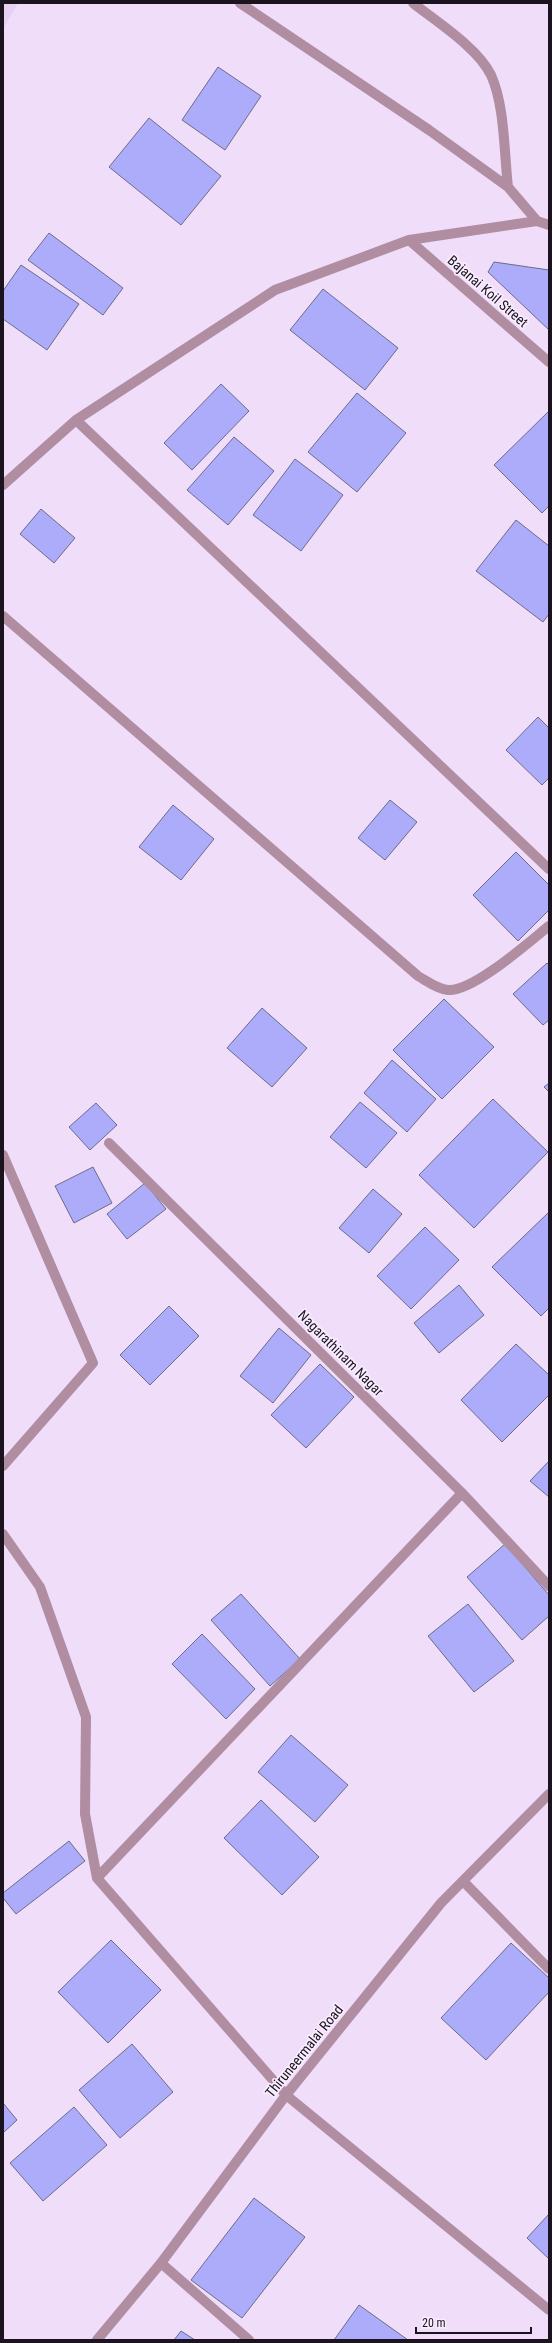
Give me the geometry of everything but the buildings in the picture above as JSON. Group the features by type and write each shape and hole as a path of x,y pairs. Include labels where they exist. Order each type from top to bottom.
{"street":[{"path":"240,3 429,130 508,187 538,221"},
{"path":"413,3 468,46 491,75 500,111 508,187"},
{"path":"3,485 76,420 275,290 409,240 538,221 549,225"},
{"name":"Bajanai Koil Street","path":"409,240 549,362"},
{"path":"76,420 549,869"},
{"path":"3,616 418,976 437,987 449,990 484,976 549,926"},
{"name":"Nagarathinam Nagar","path":"109,1143 462,1493 549,1586"},
{"path":"3,1154 93,1363 3,1466"},
{"path":"97,1878 462,1493"},
{"path":"3,1534 40,1587 86,1717 85,1814 97,1878 286,2094 549,2310"},
{"name":"Thiruneermalai Road","path":"97,2340 161,2263 286,2094 441,1903 549,1794"},
{"path":"463,1881 549,1969"},
{"path":"161,2263 249,2340"}],"shaded area":[{"path":"3,3 18,3 3,29"}]}
